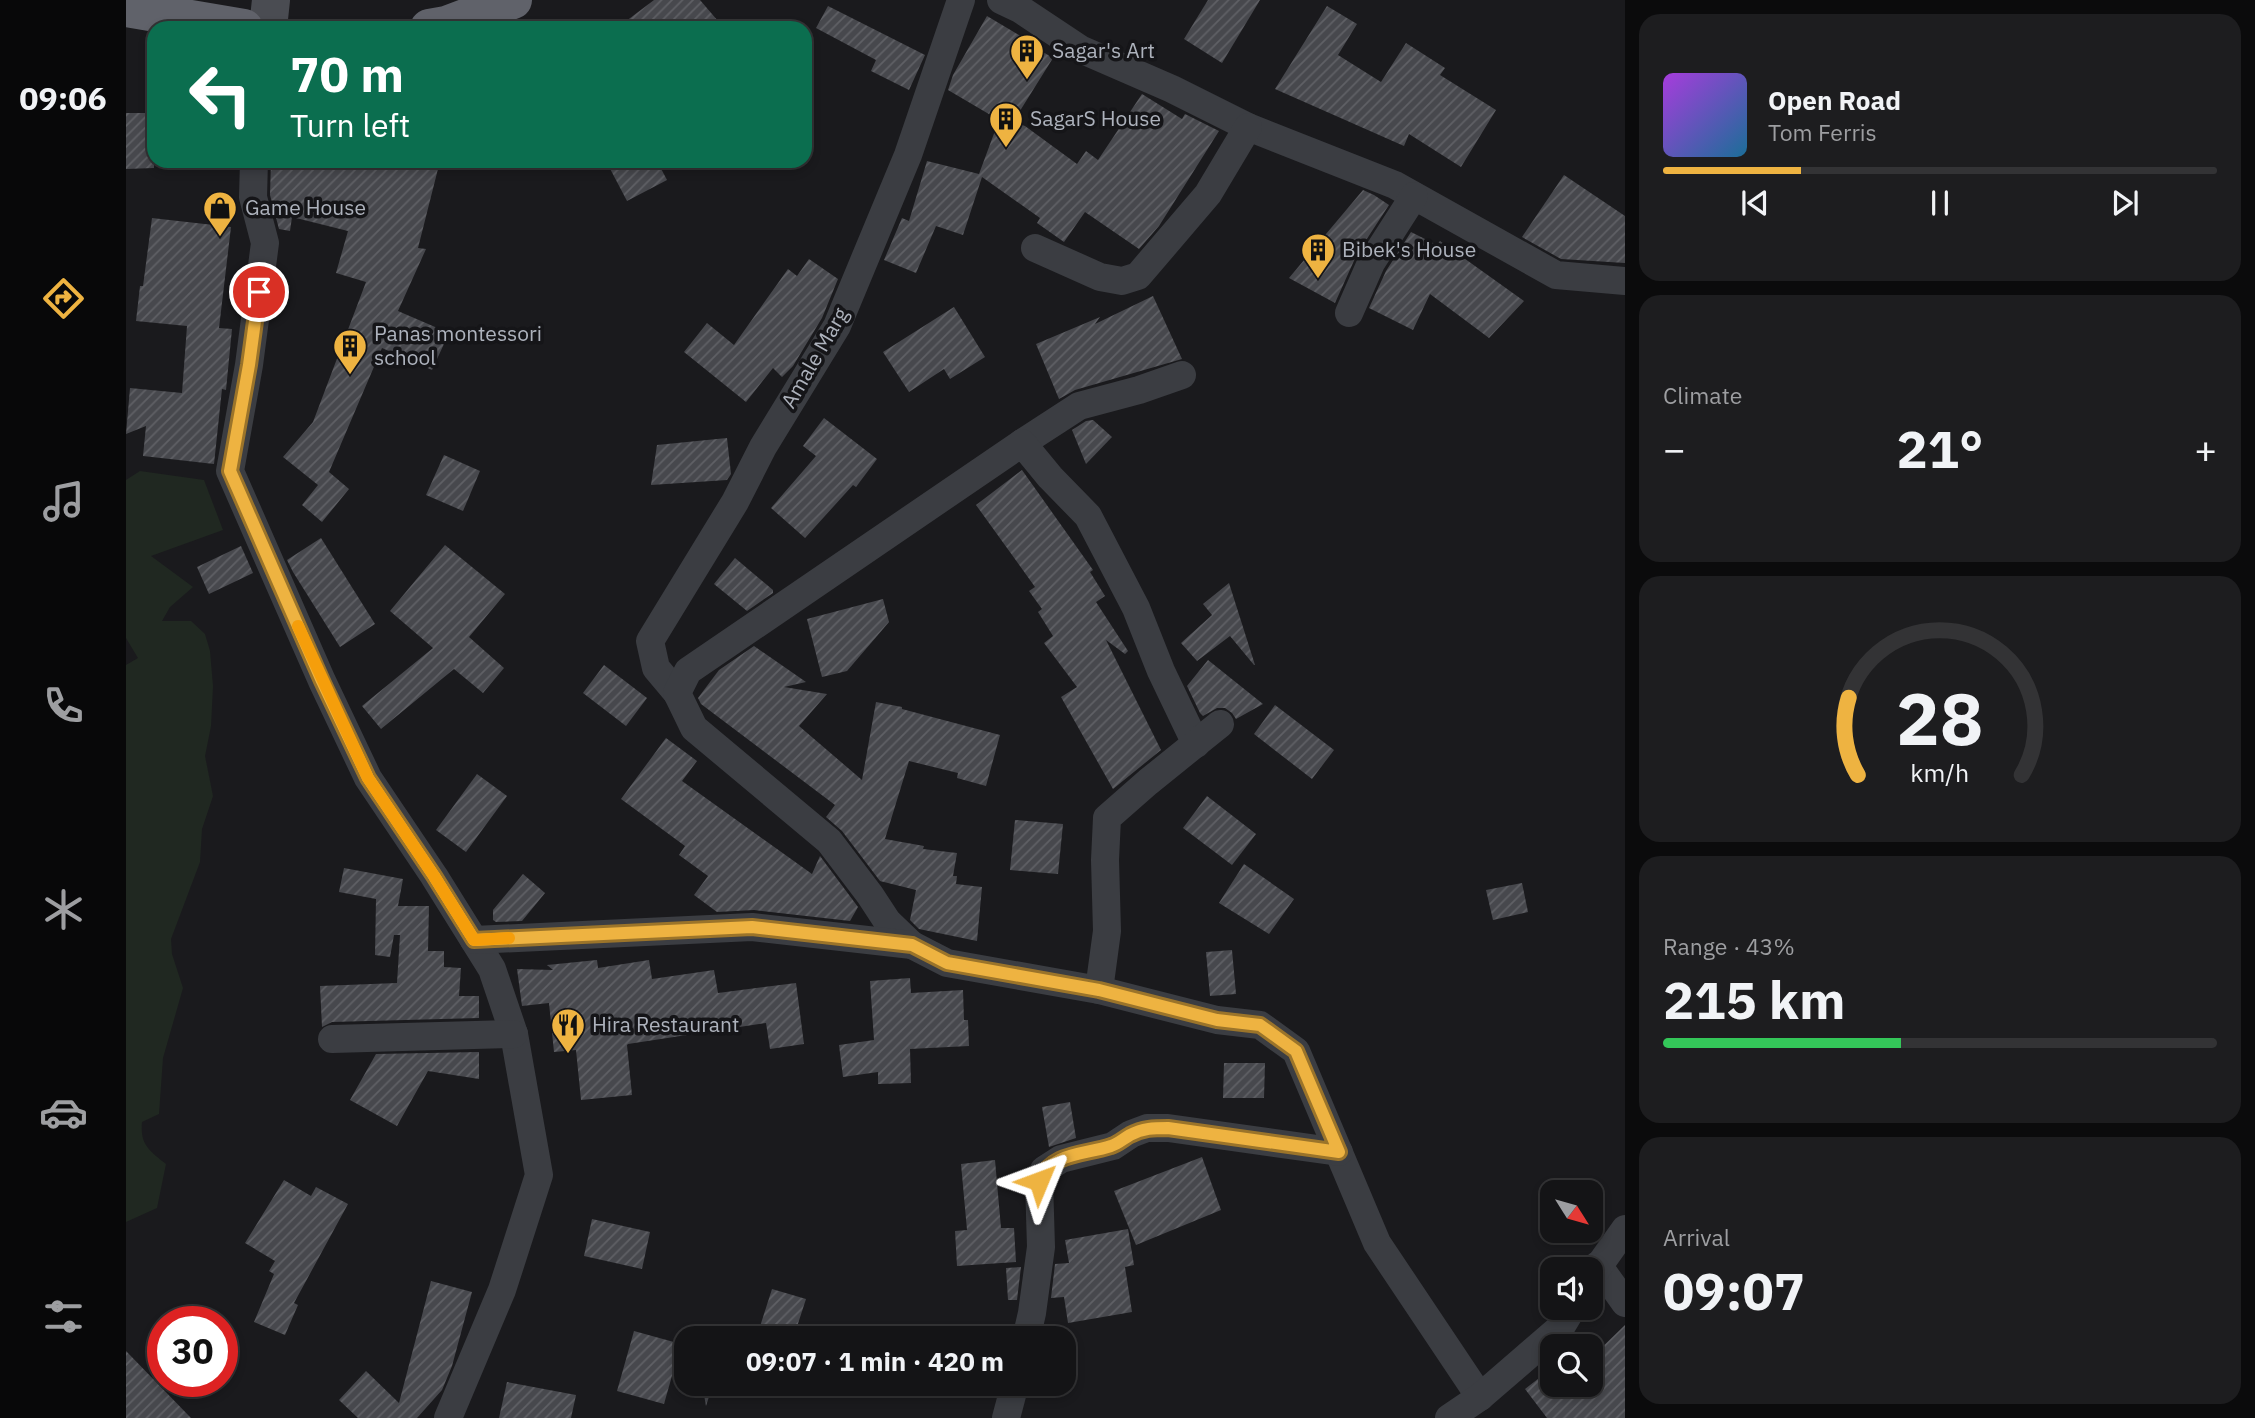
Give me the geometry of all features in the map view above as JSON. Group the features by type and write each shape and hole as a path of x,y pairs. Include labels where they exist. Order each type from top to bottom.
{"highway":[{"path":"457,21 513,0"},
{"path":"126,8 203,21"}],"main road":[{"path":"269,21 271,0"}],"street":[{"name":"Amale Marg","path":"912,945 887,921 829,841 694,728 677,693 656,668 650,641 735,502 763,447 837,326 908,155 961,0"},
{"path":"1001,0 1020,9 1080,49 1172,89 1248,127 1395,185 1556,275 1625,281"},
{"path":"1035,248 1100,277 1122,281 1138,276 1208,194 1248,127"},
{"path":"254,168 253,197 265,243 249,365 230,471 322,681 368,778 492,969 514,1034 539,1175 502,1290 449,1418"},
{"path":"1349,313 1371,263 1414,196"},
{"path":"677,693 688,671 1079,406 1182,375"},
{"path":"1022,443 1088,516 1136,608 1161,671 1196,744"},
{"path":"1099,990 1107,931 1107,818 1220,724"},
{"path":"474,940 752,927 912,945 947,963 1099,990 1217,1020 1260,1025 1296,1051 1377,1243 1480,1397"},
{"path":"332,1039 514,1034"},
{"path":"1029,1326 1041,1247 1039,1181 1044,1170 1061,1159 1113,1146 1147,1128 1168,1128 1339,1152"},
{"path":"1603,1259 1625,1229"},
{"path":"1603,1280 1625,1303"},
{"path":"1449,1418 1480,1397 1561,1327 1565,1320"},
{"path":"1006,1418 1012,1396"}],"shaded area":[{"path":"140,471 204,480 223,530 151,556 193,587 170,607 162,621 191,621 205,634 210,651 213,686 211,726 205,756 213,796 202,829 200,862 171,939 172,954 183,988 163,1058 159,1114 142,1122 144,1142 166,1164 157,1208 126,1222 126,665 138,658 126,638 126,480"}],"building":[{"path":"654,0 700,0 718,21 626,21"},
{"path":"1208,0 1260,0 1222,63 1184,39"},
{"path":"828,6 925,55 909,90 871,71 876,60 816,28"},
{"path":"1327,6 1357,24 1338,55 1381,82 1406,43 1445,68 1440,75 1496,110 1461,167 1409,134 1404,146 1275,89"},
{"path":"987,16 1053,58 1013,122 1025,126 1077,164 1086,151 1098,160 1142,94 1182,119 1185,114 1219,131 1159,226 1139,249 1085,212 1064,242 1037,223 1040,218 982,177 963,235 936,226 916,273 884,260 902,218 909,221 927,161 979,174 999,120 948,90 953,75"},
{"path":"126,113 147,113 147,168 154,168 126,169"},
{"path":"271,168 438,168 418,248 426,249 398,311 449,333 432,370 382,348 329,472 349,489 322,522 302,505 318,485 283,457 313,422 366,282 336,273 348,231 292,217 290,231 279,229 270,195"},
{"path":"610,168 661,168 667,180 627,201"},
{"path":"1564,175 1625,216 1625,263 1561,259 1522,237"},
{"path":"1363,190 1389,205 1357,254 1335,303 1289,278"},
{"path":"152,218 231,227 219,328 232,329 226,390 222,389 214,464 143,456 146,426 126,434 130,388 182,393 187,326 136,321"},
{"path":"1411,232 1437,245 1440,241 1524,301 1489,338 1430,294 1413,330 1369,308 1386,271"},
{"path":"809,259 838,279 822,318 793,366 782,377 773,368 746,402 684,352 707,323 734,345 788,269 797,276"},
{"path":"1153,296 1182,359 1075,390 1059,399 1036,344 1100,317 1095,324"},
{"path":"954,307 985,357 950,379 944,369 909,392 883,352"},
{"path":"824,418 877,459 856,487 853,485 805,538 771,508 816,456 803,446"},
{"path":"1093,420 1112,437 1086,464 1072,430 1086,421"},
{"path":"727,438 731,474 727,480 651,485 657,445"},
{"path":"444,455 480,471 463,511 426,495"},
{"path":"1022,470 1093,570 1090,572 1105,596 1096,602 1128,651 1125,654 1106,640 1161,750 1113,789 1061,697 1077,687 1044,643 1053,636 1038,612 1042,609 1029,591 1035,587 976,505"},
{"path":"321,538 375,624 340,647 287,560"},
{"path":"445,545 505,594 469,637 504,668 483,693 454,669 381,729 362,706 433,648 390,611"},
{"path":"241,546 253,573 209,594 197,567"},
{"path":"735,558 773,590 773,593 747,611 714,584"},
{"path":"1229,583 1255,665 1230,636 1197,661 1181,643 1212,615 1203,604"},
{"path":"883,599 889,622 847,671 822,677 807,619"},
{"path":"754,646 806,682 784,687 827,694 799,726 862,780 876,702 1000,735 986,786 957,778 958,773 909,761 885,839 924,846 923,849 957,853 953,876 957,876 956,884 982,887 977,941 919,929 910,920 916,890 880,881 842,831 826,817 835,805 701,704 698,698 719,670"},
{"path":"1208,660 1263,704 1236,719 1225,708 1217,708 1203,716 1187,686"},
{"path":"604,665 647,698 626,726 583,693"},
{"path":"1275,705 1334,750 1312,779 1254,734"},
{"path":"666,738 697,761 682,781 812,874 820,856 858,907 850,921 754,910 717,912 694,895 708,876 679,855 685,846 621,799"},
{"path":"477,774 507,796 466,852 436,830"},
{"path":"1207,796 1256,834 1232,865 1183,828"},
{"path":"1015,820 1063,824 1058,874 1010,870"},
{"path":"1244,864 1294,899 1269,934 1219,903"},
{"path":"344,868 403,879 398,906 429,906 428,951 444,951 444,967 461,968 459,996 479,996 479,1018 332,1022 322,1027 320,986 397,983 400,935 394,935 390,957 375,955 376,899 339,892"},
{"path":"523,874 545,893 522,921 496,922 493,920 493,910"},
{"path":"1522,883 1528,912 1493,920 1486,890"},
{"path":"1232,950 1236,994 1210,996 1206,952"},
{"path":"597,960 598,968 649,960 652,979 714,970 718,993 796,983 804,1044 770,1049 766,1023 628,1044 632,1095 581,1100 576,1050 554,1052 549,1003 522,1006 517,969 553,970 547,965"},
{"path":"910,978 911,993 963,990 964,1020 968,1020 969,1046 910,1049 911,1083 878,1084 878,1072 843,1077 839,1045 874,1040 870,981"},
{"path":"479,1052 479,1079 428,1071 397,1126 350,1100 376,1054"},
{"path":"1224,1063 1265,1063 1264,1098 1223,1098"},
{"path":"1070,1102 1076,1138 1049,1147 1042,1107"},
{"path":"1202,1157 1221,1210 1136,1245 1114,1191"},
{"path":"995,1160 1001,1228 1014,1228 1016,1262 957,1266 955,1231 967,1230 961,1164"},
{"path":"284,1180 311,1196 316,1187 348,1204 294,1303 298,1305 285,1335 254,1322 274,1274 269,1271 275,1261 245,1243"},
{"path":"592,1219 650,1232 642,1269 584,1256"},
{"path":"1128,1229 1134,1265 1125,1267 1132,1312 1068,1323 1064,1297 1051,1298 1055,1264 1069,1263 1065,1240"},
{"path":"1021,1267 1017,1300 1008,1300 1006,1268"},
{"path":"431,1281 472,1292 452,1366 442,1390 417,1418 358,1418 339,1400 366,1371 399,1403"},
{"path":"772,1289 806,1299 797,1326 760,1326"},
{"path":"1625,1325 1625,1418 1547,1418 1525,1389 1540,1377 1540,1397 1603,1397 1603,1346"},
{"path":"634,1331 674,1342 674,1369 664,1404 617,1391"},
{"path":"126,1351 147,1373 147,1397 171,1397 191,1418 126,1418"},
{"path":"507,1382 576,1395 571,1418 499,1418"}],"slow traffic":[{"path":"298,626 368,778 474,940 509,938"}],"place":[{"name":"Sagar's Art","path":"1027,81"},
{"name":"SagarS House","path":"1006,149"},
{"name":"Game House","path":"220,238"},
{"name":"Bibek's House","path":"1318,280"},
{"name":"Panas montessori school","path":"350,376"},
{"name":"Hira Restaurant","path":"568,1055"}],"route":[{"path":"259,292 230,471 322,681 368,778 474,940 752,927 912,945 947,963 1099,990 1217,1020 1260,1025 1296,1051 1339,1152 1168,1128 1147,1128 1113,1146 1061,1159 1044,1170 1039,1181"}]}
